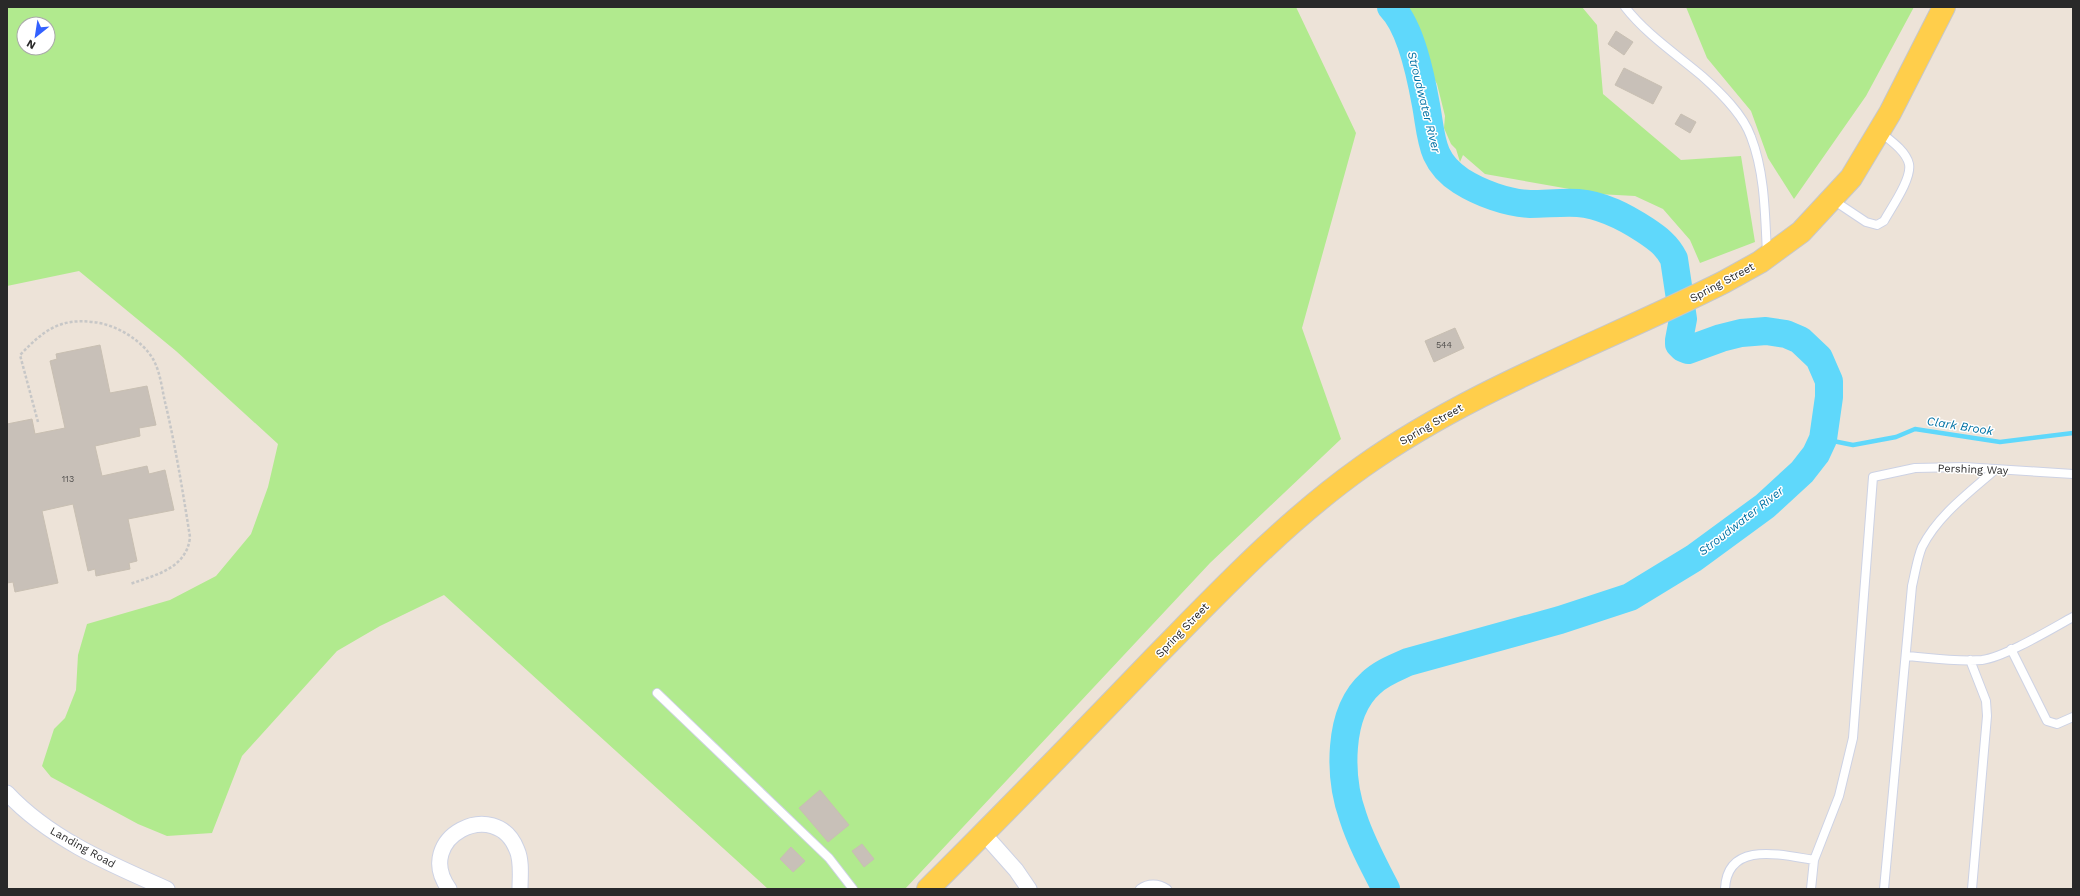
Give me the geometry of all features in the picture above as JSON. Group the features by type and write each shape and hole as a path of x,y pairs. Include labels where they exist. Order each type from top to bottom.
{"main road":[{"name":"Spring Street","path":"928,889 984,834 1226,584 1293,522 1361,467 1432,421 1491,390 1690,300 1767,257 1801,232 1851,178 1879,131 1944,7"}],"street":[{"name":"Landing Road","path":"7,794 52,832 126,871 167,889"},
{"path":"449,889 442,878 440,865 444,846 458,831 477,824 490,825 502,830 515,844 519,856 520,889"},
{"path":"984,834 1016,870 1029,889"}],"lane":[{"path":"1625,7 1644,27 1704,78 1743,121 1751,136 1758,160 1764,196 1767,257"},
{"path":"1832,199 1866,222 1877,225 1884,221 1909,176 1909,164 1903,153 1879,131"},
{"name":"Pershing Way","path":"1814,860 1839,796 1853,738 1873,477 1915,468 1964,467 2073,474"},
{"path":"1884,889 1912,586 1922,548 1937,524 1958,501 1996,469"},
{"path":"1906,656 1983,660 2012,649 2073,617"},
{"path":"2012,649 2047,721 2057,724 2073,716"},
{"path":"1970,660 1986,702 1987,716 1972,889"},
{"path":"657,693 829,858 853,889"},
{"path":"1725,889 1726,878 1737,861 1752,854 1780,854 1814,860 1811,889"},
{"path":"1140,889 1148,884 1156,884 1167,889"}],"path":[{"path":"38,422 20,355 36,338 52,328 74,320 103,323 117,328 132,338 145,349 152,358 160,379 176,453 190,537 189,546 180,562 156,575 130,584"}],"green space":[{"path":"7,7 1296,7 1356,133 1302,328 1341,439 1210,563 905,889 768,889 444,595 380,626 337,651 242,756 212,833 167,836 138,824 51,777 42,766 54,729 65,718 76,690 78,655 87,624 170,600 216,576 251,534 268,487 278,444 176,351 79,271 7,286"},
{"path":"1405,7 1582,7 1597,25 1603,94 1681,160 1741,156 1755,242 1700,263 1690,240 1663,209 1635,196 1598,194 1485,174 1463,155 1460,162 1456,149 1451,144 1444,128 1445,116 1437,84 1425,62 1413,18"},
{"path":"1686,7 1914,7 1866,96 1794,199 1768,158 1751,111 1707,58"}],"building":[{"path":"1616,31 1633,42 1624,55 1608,44"},
{"path":"1624,68 1662,87 1653,104 1615,85"},
{"path":"1681,114 1696,122 1690,133 1675,124"},
{"path":"1455,328 1464,348 1434,362 1425,341"},
{"path":"100,345 110,393 147,386 156,425 139,428 140,436 95,446 102,476 147,466 149,474 165,470 174,510 128,519 137,561 129,563 130,569 96,576 95,569 88,571 73,504 42,511 58,583 15,592 13,582 7,583 7,424 32,419 35,434 65,428 50,361 57,359 56,354"},
{"path":"820,790 849,825 828,842 799,808"},
{"path":"862,844 874,859 864,867 852,851"},
{"path":"791,847 805,861 793,872 780,859"}],"waterway":[{"name":"Clark Brook","path":"1386,889 1372,863 1356,826 1348,801 1345,784 1344,747 1347,728 1352,711 1360,696 1371,683 1375,679 1408,662 1560,620 1630,597 1694,558 1765,506 1802,472 1816,454 1823,439 1829,397 1829,381 1819,358 1800,340 1786,334 1766,331 1741,333 1721,338 1688,350 1683,348 1679,344 1683,319 1674,259 1661,242 1630,221 1613,212 1587,204 1530,204 1512,202 1477,190 1461,181 1451,173 1443,165 1434,148 1421,81 1410,39 1398,16 1391,7"},
{"name":"Clark Brook","path":"1823,439 1853,445 1896,437 1915,429 2000,442 2073,433"}],"water label":[{"name":"Stroudwater River","path":"1424,102"},
{"name":"Stroudwater River","path":"1741,521"}]}
